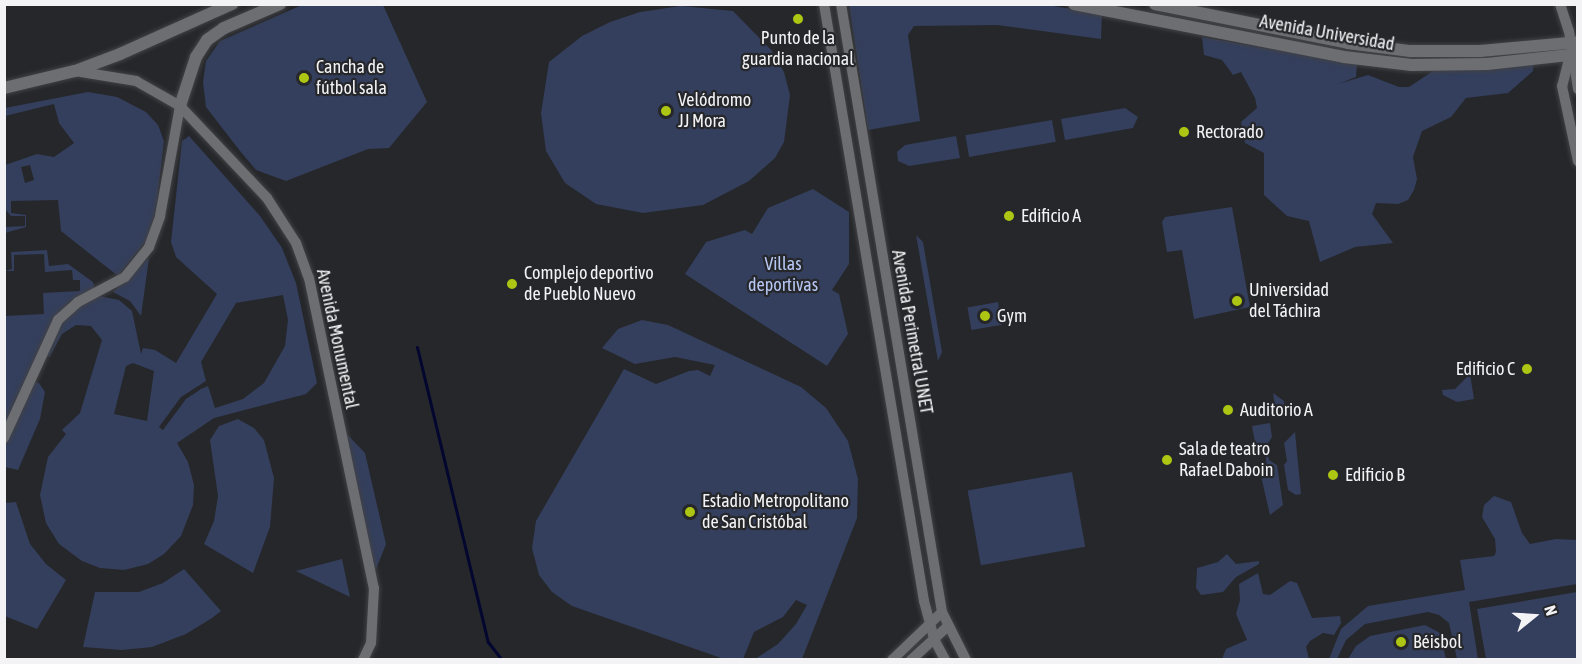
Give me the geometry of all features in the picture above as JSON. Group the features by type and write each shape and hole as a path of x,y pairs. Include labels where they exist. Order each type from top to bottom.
{"street":[{"path":"4,88 75,71 232,4"},
{"path":"4,438 60,318 78,302 121,280 149,247 160,216 180,106 196,57 207,40 224,28 280,4"},
{"path":"824,4 929,623 945,660"},
{"name":"Avenida Perimetral UNET","path":"841,4 942,612 947,627 966,660"},
{"name":"Avenida Universidad","path":"1074,4 1344,57 1412,65 1487,64 1574,49"},
{"name":"Avenida Universidad","path":"1155,4 1348,44 1410,51 1574,49"},
{"path":"1560,4 1566,16 1574,49 1578,89"},
{"path":"1574,49 1562,86 1577,160"},
{"name":"Avenida Monumental","path":"75,71 136,81 180,106 267,198 285,223 309,279 374,588 371,643 363,660"},
{"path":"850,154 865,151"},
{"path":"854,176 869,174"},
{"path":"892,660 942,612"},
{"path":"911,660 947,627"}],"green space":[{"path":"302,5 383,5 427,102 389,148 368,149 286,181 256,170 240,151 206,107 203,82 206,61 220,41"},
{"path":"849,5 1047,5 1102,14 1101,39 997,25 914,26 908,35 920,121 868,130"},
{"name":"Velódromo JJ Mora","path":"681,6 733,11 772,51 784,72 790,95 784,142 775,158 749,181 703,205 643,213 596,204 565,183 546,151 541,113 549,62 582,36 610,22 640,12"},
{"path":"1202,37 1357,64 1356,77 1338,84 1368,75 1399,87 1409,87 1436,69 1534,60 1533,71 1508,93 1466,98 1451,117 1422,131 1413,157 1417,179 1408,200 1398,204 1376,203 1372,214 1393,243 1355,247 1320,262 1309,221 1287,216 1264,195 1264,153 1245,143 1241,122 1257,108 1255,98 1241,72 1233,75 1222,60 1204,55"},
{"path":"88,92 117,97 146,112 158,125 164,141 156,210 147,240 118,276 61,231 58,200 11,201 11,213 26,215 26,227 5,233 5,227 25,226 25,216 11,216 5,209 5,165 37,154 54,157 74,143 59,123 54,104 5,116 5,108","holes":["30,165 34,180 25,183 21,167"]},
{"path":"1125,108 1138,117 1133,128 1065,140 1061,119"},
{"path":"1052,120 1056,142 969,157 965,135"},
{"path":"189,136 260,216 282,248 296,283 317,383 306,394 214,418 177,443 188,462 194,485 193,505 181,536 164,554 148,564 124,570 100,568 82,561 59,544 46,523 40,495 48,457 66,434 62,430 80,413 102,340 91,326 76,325 62,334 50,356 45,358 65,313 99,296 119,300 132,311 141,354 143,348 155,350 176,363 217,294 176,257 171,242 182,141","holes":["283,295 288,320 285,346 264,383 243,399 215,408 208,386 186,399 163,430 159,427 181,397 206,381 201,362 236,303","133,363 154,371 147,421 114,414 126,366"]},
{"path":"956,136 960,158 909,166 898,161 897,152 905,145"},
{"name":"Villas deportivas","path":"813,189 849,212 849,264 832,290 839,294 848,334 827,366 685,274 706,242 745,230 752,234 768,208"},
{"path":"1232,207 1250,307 1194,319 1182,250 1167,252 1162,222 1165,217"},
{"path":"916,235 923,242 942,352 938,361"},
{"path":"47,250 49,266 68,264 93,282 95,289 69,302 52,321 5,429 5,316 44,314 43,293 80,291 80,280 73,280 72,270 45,272 44,254 14,255 14,271 5,271 12,269 11,252"},
{"path":"149,258 141,316 130,301 113,292"},
{"name":"Gym","path":"998,302 1002,325 971,330 967,307"},
{"name":"Estadio Metropolitano de San Cristóbal","path":"642,320 668,325 801,387 826,408 848,441 858,479 857,518 802,659 755,659 778,644 796,624 807,605 796,600 783,617 754,632 743,659 724,659 572,606 552,592 539,575 532,548 536,521 624,369 656,384 689,371 698,370 710,376 715,365 675,357 635,364 602,348 618,329"},
{"path":"1470,374 1474,399 1457,402 1443,395 1442,390 1455,389"},
{"path":"34,382 39,383 45,392 40,419 18,470 5,467 4,438"},
{"path":"1273,393 1284,401 1286,419 1276,413"},
{"path":"238,419 254,428 264,440 274,478 270,527 253,573 204,544 214,521 218,496 210,440 219,426"},
{"path":"1270,423 1272,437 1267,445 1269,460 1277,465 1283,505 1270,515 1261,476 1268,474 1265,452 1257,453 1252,426"},
{"path":"342,429 365,453 386,544 373,577"},
{"path":"1295,432 1301,494 1296,495 1288,490 1284,465 1287,461 1284,443"},
{"path":"1072,472 1085,547 981,565 968,490"},
{"path":"1494,496 1511,502 1522,533 1530,544 1556,539 1577,540 1577,584 1469,602 1478,659 1457,659 1449,623 1439,615 1428,612 1365,624 1346,640 1337,659 1329,659 1341,629 1368,606 1465,590 1460,560 1494,556 1496,552 1495,539 1482,517 1484,505"},
{"path":"16,502 30,544 46,564 66,580 37,629 5,616 5,503"},
{"path":"1227,554 1236,564 1259,561 1259,564 1236,577 1223,592 1201,595 1196,588 1197,568 1218,562"},
{"path":"342,559 350,597 296,571"},
{"path":"184,569 221,611 186,634 152,647 122,650 83,647 95,592 139,592 163,583"},
{"path":"1258,573 1263,594 1270,595 1290,581 1297,583 1312,618 1340,616 1341,623 1334,635 1323,633 1310,641 1306,647 1309,659 1222,659 1226,649 1247,640 1236,614 1240,600 1239,584"},
{"path":"1577,592 1577,659 1486,659 1477,609"},
{"name":"Béisbol","path":"1425,625 1440,633 1446,659 1348,659 1356,646 1370,636"}],"waterway":[{"path":"417,347 488,642 502,660"}],"place":[{"name":"Punto de la guardia nacional","path":"798,19"},
{"name":"Cancha de fútbol sala","path":"304,78"},
{"name":"Velódromo JJ Mora","path":"666,111"},
{"name":"Rectorado","path":"1184,132"},
{"name":"Edificio A","path":"1009,216"},
{"name":"Complejo deportivo de Pueblo Nuevo","path":"512,284"},
{"name":"Universidad del Táchira","path":"1237,301"},
{"name":"Gym","path":"985,316"},
{"name":"Edificio C","path":"1527,369"},
{"name":"Auditorio A","path":"1228,410"},
{"name":"Sala de teatro Rafael Daboin","path":"1167,460"},
{"name":"Edificio B","path":"1333,475"},
{"name":"Estadio Metropolitano de San Cristóbal","path":"690,512"},
{"name":"Béisbol","path":"1401,642"}]}
